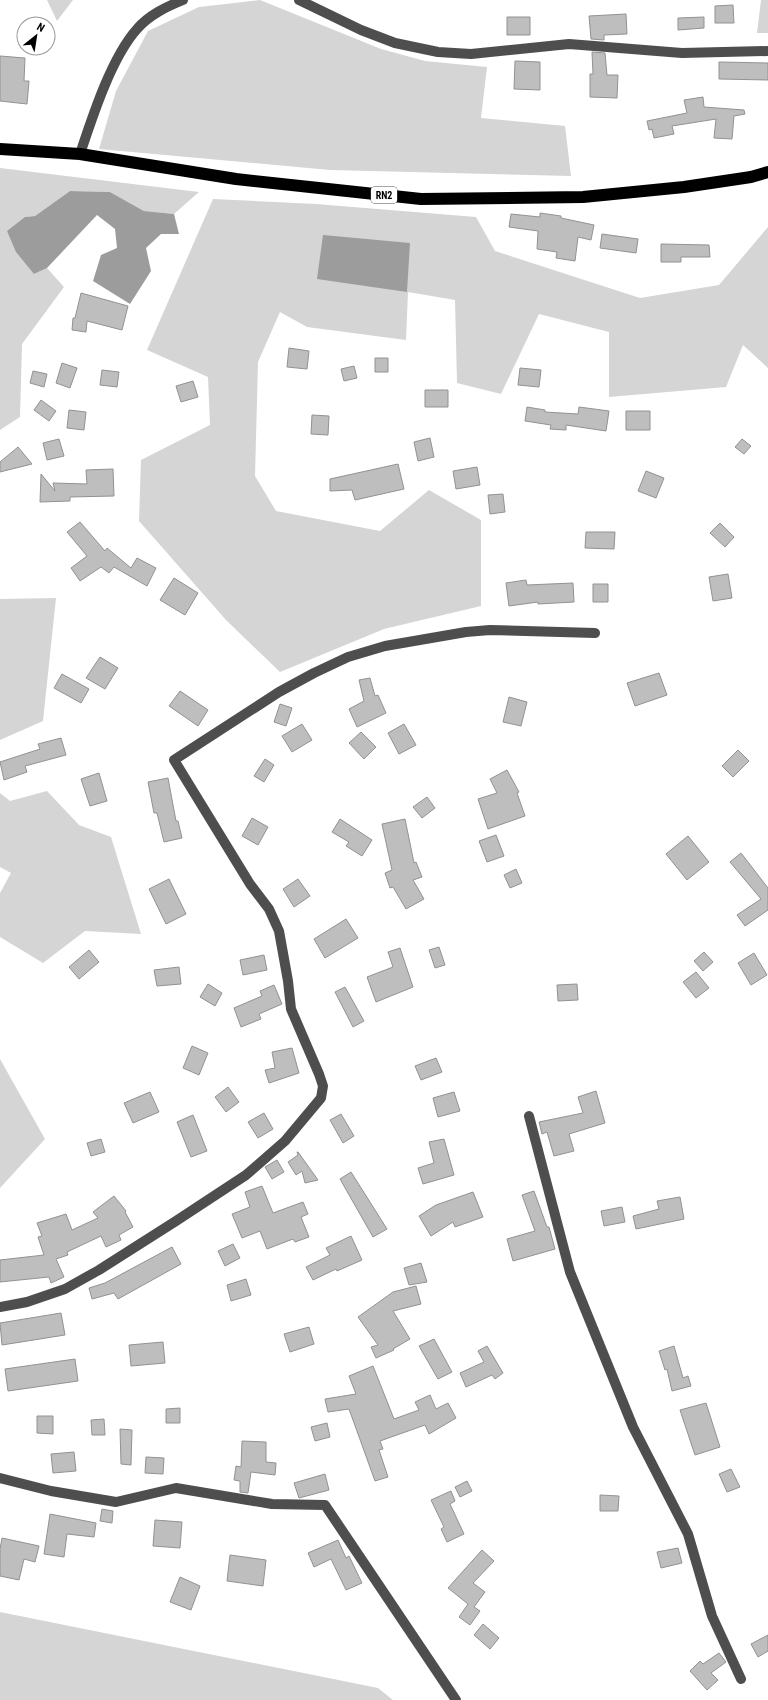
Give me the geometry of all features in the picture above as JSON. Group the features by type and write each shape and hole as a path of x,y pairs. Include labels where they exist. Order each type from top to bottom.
{"highway":[{"name":"RN2","path":"0,149 80,154 236,180 421,199 583,197 684,187 751,177 768,172"}],"street":[{"path":"80,154 92,116 117,60 137,30 160,10 183,0"},
{"path":"299,0 361,30 395,43 438,52 471,54 569,44 682,52 768,51"},
{"path":"0,1307 27,1302 65,1289 99,1270 176,1221 246,1175 285,1141 321,1098 323,1086 321,1080 291,1009 288,981 279,930 270,909 250,884 174,760 279,692 348,657 385,646 466,632 490,630 595,633"},
{"path":"529,1116 570,1272 633,1427 688,1534 712,1616 741,1678"},
{"path":"0,1478 51,1491 116,1502 176,1488 272,1504 325,1505 456,1700"}],"shaded area":[{"path":"47,0 73,0 57,21 56,16 55,16"},
{"path":"260,0 381,49 425,61 487,67 481,118 565,126 571,176 330,170 99,149 116,91 148,31 199,7"},
{"path":"761,0 768,0 768,33 757,33"},
{"path":"0,168 199,192 174,214 144,211 110,192 70,191 35,216 25,217 34,274 47,268 64,287 22,344 20,417 0,430"},
{"path":"70,191 110,192 144,211 174,214 179,234 161,234 146,248 151,271 130,304 93,281 101,255 117,248 115,229 97,215 47,268 34,274 16,252 7,231 25,217 35,216"},
{"path":"213,199 316,204 476,217 495,251 640,298 719,285 768,227 768,368 743,345 726,387 609,397 609,332 539,314 501,394 457,383 455,300 408,292 406,340 307,327 280,312 258,362 255,476 276,511 380,531 429,490 481,520 481,606 384,629 280,672 226,620 139,521 141,460 210,425 208,377 147,350"},
{"path":"323,235 410,243 407,292 317,279"},
{"path":"56,598 43,721 0,740 0,599"},
{"path":"47,791 79,825 111,837 141,934 85,931 43,963 0,937 0,893 11,873 0,867 0,793 10,801"},
{"path":"0,1059 45,1139 0,1188"},
{"path":"0,1612 378,1688 393,1700 0,1700"}],"building":[{"path":"733,5 734,23 715,23 715,6"},
{"path":"626,14 627,34 604,35 604,40 591,39 589,16"},
{"path":"507,17 530,17 530,35 507,35"},
{"path":"704,17 704,28 678,30 678,18"},
{"path":"592,52 605,53 607,75 618,75 617,98 590,97 590,74 593,74"},
{"path":"0,56 25,58 24,81 29,81 27,104 0,101"},
{"path":"515,61 540,62 540,90 514,89"},
{"path":"719,62 768,63 768,80 719,79"},
{"path":"703,97 704,107 744,110 745,114 734,116 732,139 714,138 716,119 672,126 674,134 654,138 652,129 649,130 647,121 687,113 684,100"},
{"path":"540,213 561,216 561,218 594,225 591,240 578,237 575,261 556,258 557,252 537,249 538,231 509,227 511,214 540,217"},
{"path":"602,234 638,239 636,253 600,248"},
{"path":"661,244 709,245 710,257 681,257 681,262 661,262"},
{"path":"81,293 128,306 122,330 87,321 86,332 72,330 73,318 75,318"},
{"path":"289,348 309,351 307,369 287,367"},
{"path":"375,358 388,358 388,372 375,372"},
{"path":"62,363 77,368 70,388 56,383"},
{"path":"354,366 357,378 344,381 341,369"},
{"path":"520,368 541,370 539,387 518,385"},
{"path":"102,370 119,372 117,387 100,385"},
{"path":"33,371 47,374 44,387 30,383"},
{"path":"193,381 198,397 181,402 176,386"},
{"path":"425,390 448,390 448,407 425,407"},
{"path":"41,400 56,411 49,421 34,410"},
{"path":"527,407 545,410 545,412 578,414 579,407 609,411 606,431 566,425 566,430 550,429 551,425 525,421"},
{"path":"69,410 86,412 84,430 67,428"},
{"path":"626,411 650,411 650,430 626,430"},
{"path":"312,415 329,416 328,435 311,434"},
{"path":"430,438 434,457 418,461 414,442"},
{"path":"59,439 64,456 47,460 43,443"},
{"path":"742,439 751,446 744,454 735,447"},
{"path":"18,447 32,464 0,472 0,462"},
{"path":"398,464 404,489 355,500 352,490 330,491 330,479"},
{"path":"477,467 480,485 456,489 453,471"},
{"path":"113,469 114,496 70,497 70,501 40,502 41,474 55,491 53,483 87,484 86,470"},
{"path":"646,471 664,478 656,498 638,491"},
{"path":"503,494 505,512 490,514 488,495"},
{"path":"80,522 105,551 107,548 131,568 137,558 156,568 147,586 114,567 109,573 101,567 80,581 71,568 87,556 67,532"},
{"path":"720,523 734,537 725,547 710,533"},
{"path":"586,532 615,532 614,549 585,548"},
{"path":"728,574 732,598 713,601 709,577"},
{"path":"174,578 198,593 185,615 160,600"},
{"path":"526,580 527,585 573,583 574,602 538,604 538,602 509,606 506,583"},
{"path":"593,584 608,584 608,602 593,602"},
{"path":"100,657 118,668 105,689 86,678"},
{"path":"659,673 667,695 635,706 627,683"},
{"path":"62,674 89,689 81,703 54,688"},
{"path":"370,678 375,696 378,695 386,713 357,727 349,709 364,701 359,680"},
{"path":"180,691 208,710 198,726 169,706"},
{"path":"509,697 527,702 521,726 503,722"},
{"path":"280,704 292,708 286,726 274,722"},
{"path":"302,724 312,740 292,752 282,736"},
{"path":"404,724 416,745 399,754 388,733"},
{"path":"361,732 376,747 364,759 349,743"},
{"path":"61,738 66,755 25,766 27,772 4,780 0,762 40,749 38,744"},
{"path":"738,750 749,761 733,777 722,766"},
{"path":"265,759 274,765 264,782 254,776"},
{"path":"507,770 519,792 517,793 525,816 488,829 478,799 497,793 490,779"},
{"path":"99,773 107,801 90,806 81,779"},
{"path":"168,778 176,821 178,821 182,838 164,842 157,813 154,813 148,782"},
{"path":"427,797 435,808 422,818 413,807"},
{"path":"252,818 268,827 258,845 242,836"},
{"path":"340,819 372,840 362,856 346,846 349,842 332,832"},
{"path":"405,819 414,863 416,862 422,877 413,880 424,899 406,909 393,887 390,888 385,873 392,870 382,824"},
{"path":"496,835 504,856 487,862 479,841"},
{"path":"688,836 709,862 687,880 666,854"},
{"path":"741,853 768,888 768,910 745,926 737,915 761,899 730,862"},
{"path":"516,869 522,883 510,888 504,875"},
{"path":"169,879 186,914 166,924 149,889"},
{"path":"298,879 310,896 294,907 283,889"},
{"path":"346,919 358,938 325,958 314,939"},
{"path":"439,947 445,965 435,968 429,950"},
{"path":"400,948 413,987 376,1002 367,977 393,967 388,952"},
{"path":"89,950 99,962 79,979 69,967"},
{"path":"704,952 713,962 703,971 694,961"},
{"path":"754,953 767,975 751,985 738,963"},
{"path":"264,955 267,970 243,975 240,960"},
{"path":"179,967 181,984 157,986 154,970"},
{"path":"696,972 709,988 696,998 683,982"},
{"path":"208,984 222,993 215,1006 200,997"},
{"path":"577,984 578,1000 558,1001 557,985"},
{"path":"274,985 282,1004 259,1014 261,1019 241,1027 234,1008 262,996 260,991"},
{"path":"345,987 364,1021 353,1027 335,992"},
{"path":"192,1046 208,1053 199,1075 183,1068"},
{"path":"292,1048 299,1073 269,1083 265,1070 275,1068 272,1052"},
{"path":"436,1058 442,1072 421,1080 415,1066"},
{"path":"228,1087 239,1102 226,1112 215,1097"},
{"path":"596,1091 605,1123 569,1134 574,1151 554,1156 547,1132 542,1134 539,1122 583,1113 578,1097"},
{"path":"150,1092 159,1112 133,1123 124,1103"},
{"path":"454,1092 460,1111 438,1117 433,1098"},
{"path":"264,1113 273,1129 258,1138 248,1122"},
{"path":"341,1114 354,1136 343,1143 330,1120"},
{"path":"193,1115 207,1151 191,1157 177,1122"},
{"path":"101,1139 105,1152 91,1156 87,1143"},
{"path":"444,1139 454,1175 423,1184 418,1168 434,1163 429,1142"},
{"path":"297,1152 318,1180 305,1183 302,1171 296,1175 288,1162 298,1155"},
{"path":"277,1160 284,1172 272,1179 265,1167"},
{"path":"351,1172 387,1229 373,1237 340,1179"},
{"path":"262,1186 273,1213 303,1202 308,1214 301,1217 309,1237 295,1242 293,1239 267,1249 260,1231 242,1238 232,1214 250,1207 245,1192"},
{"path":"534,1191 547,1227 549,1227 555,1249 513,1261 507,1239 535,1231 522,1195"},
{"path":"473,1192 483,1217 455,1227 453,1222 431,1236 419,1216 436,1205"},
{"path":"114,1196 126,1211 125,1212 133,1227 119,1235 121,1240 106,1247 101,1236 67,1252 68,1255 56,1259 64,1277 51,1283 49,1277 0,1282 0,1260 44,1255 38,1237 42,1236 37,1223 66,1214 72,1230 98,1218 93,1212"},
{"path":"680,1197 684,1219 636,1229 633,1216 659,1209 657,1201"},
{"path":"622,1207 625,1222 604,1226 601,1211"},
{"path":"351,1236 362,1260 337,1271 336,1269 313,1280 306,1267 330,1255 326,1248"},
{"path":"233,1244 240,1258 225,1266 218,1251"},
{"path":"172,1247 181,1264 118,1299 114,1293 92,1299 89,1288 105,1283"},
{"path":"421,1263 427,1282 409,1285 404,1268"},
{"path":"246,1279 251,1295 231,1301 227,1285"},
{"path":"416,1286 421,1304 393,1311 410,1339 393,1349 394,1350 376,1358 371,1347 378,1345 358,1317 393,1292"},
{"path":"61,1313 65,1335 2,1345 0,1323"},
{"path":"309,1327 314,1344 290,1352 284,1334"},
{"path":"434,1339 452,1372 438,1379 419,1346"},
{"path":"163,1342 165,1363 131,1366 129,1345"},
{"path":"487,1346 503,1373 495,1379 492,1375 466,1387 460,1373 484,1362 478,1351"},
{"path":"674,1346 683,1378 688,1376 691,1386 672,1391 667,1369 665,1370 659,1351"},
{"path":"75,1359 78,1381 8,1391 5,1369"},
{"path":"373,1366 394,1419 419,1410 415,1402 430,1395 436,1409 448,1403 456,1418 429,1434 425,1425 380,1441 383,1449 379,1450 388,1477 375,1481 349,1409 328,1412 325,1399 356,1394 349,1376"},
{"path":"706,1403 720,1447 695,1455 680,1410"},
{"path":"180,1408 180,1423 166,1423 166,1409"},
{"path":"37,1416 53,1416 53,1434 37,1433"},
{"path":"104,1419 105,1435 92,1435 91,1420"},
{"path":"327,1423 330,1437 315,1441 311,1427"},
{"path":"120,1429 132,1430 131,1465 121,1464"},
{"path":"242,1441 266,1442 266,1462 276,1463 275,1475 251,1472 248,1493 240,1492 240,1481 234,1480 236,1466 241,1467"},
{"path":"74,1452 76,1471 53,1473 51,1454"},
{"path":"146,1457 164,1458 163,1474 145,1473"},
{"path":"731,1469 740,1487 727,1492 719,1474"},
{"path":"325,1474 329,1490 299,1498 294,1483"},
{"path":"467,1481 472,1491 460,1497 455,1487"},
{"path":"451,1491 455,1501 450,1504 464,1534 447,1542 441,1529 444,1527 431,1500"},
{"path":"600,1495 619,1496 618,1511 600,1511"},
{"path":"102,1509 113,1511 112,1523 100,1521"},
{"path":"50,1514 96,1523 94,1537 67,1534 64,1557 44,1554"},
{"path":"155,1520 182,1522 180,1548 153,1546"},
{"path":"2,1538 39,1546 35,1562 24,1559 19,1580 0,1576 0,1549"},
{"path":"338,1540 346,1558 349,1556 362,1583 346,1590 331,1559 314,1567 308,1553"},
{"path":"678,1548 682,1563 661,1568 657,1552"},
{"path":"482,1550 494,1561 473,1583 485,1592 474,1607 480,1611 470,1625 459,1617 468,1604 448,1588"},
{"path":"230,1555 266,1560 263,1586 227,1581"},
{"path":"180,1577 200,1586 191,1610 170,1602"},
{"path":"483,1624 499,1638 490,1649 474,1635"},
{"path":"768,1635 768,1651 758,1657 751,1644"},
{"path":"719,1653 726,1662 711,1673 718,1680 707,1690 690,1671 700,1661 703,1664"}]}
